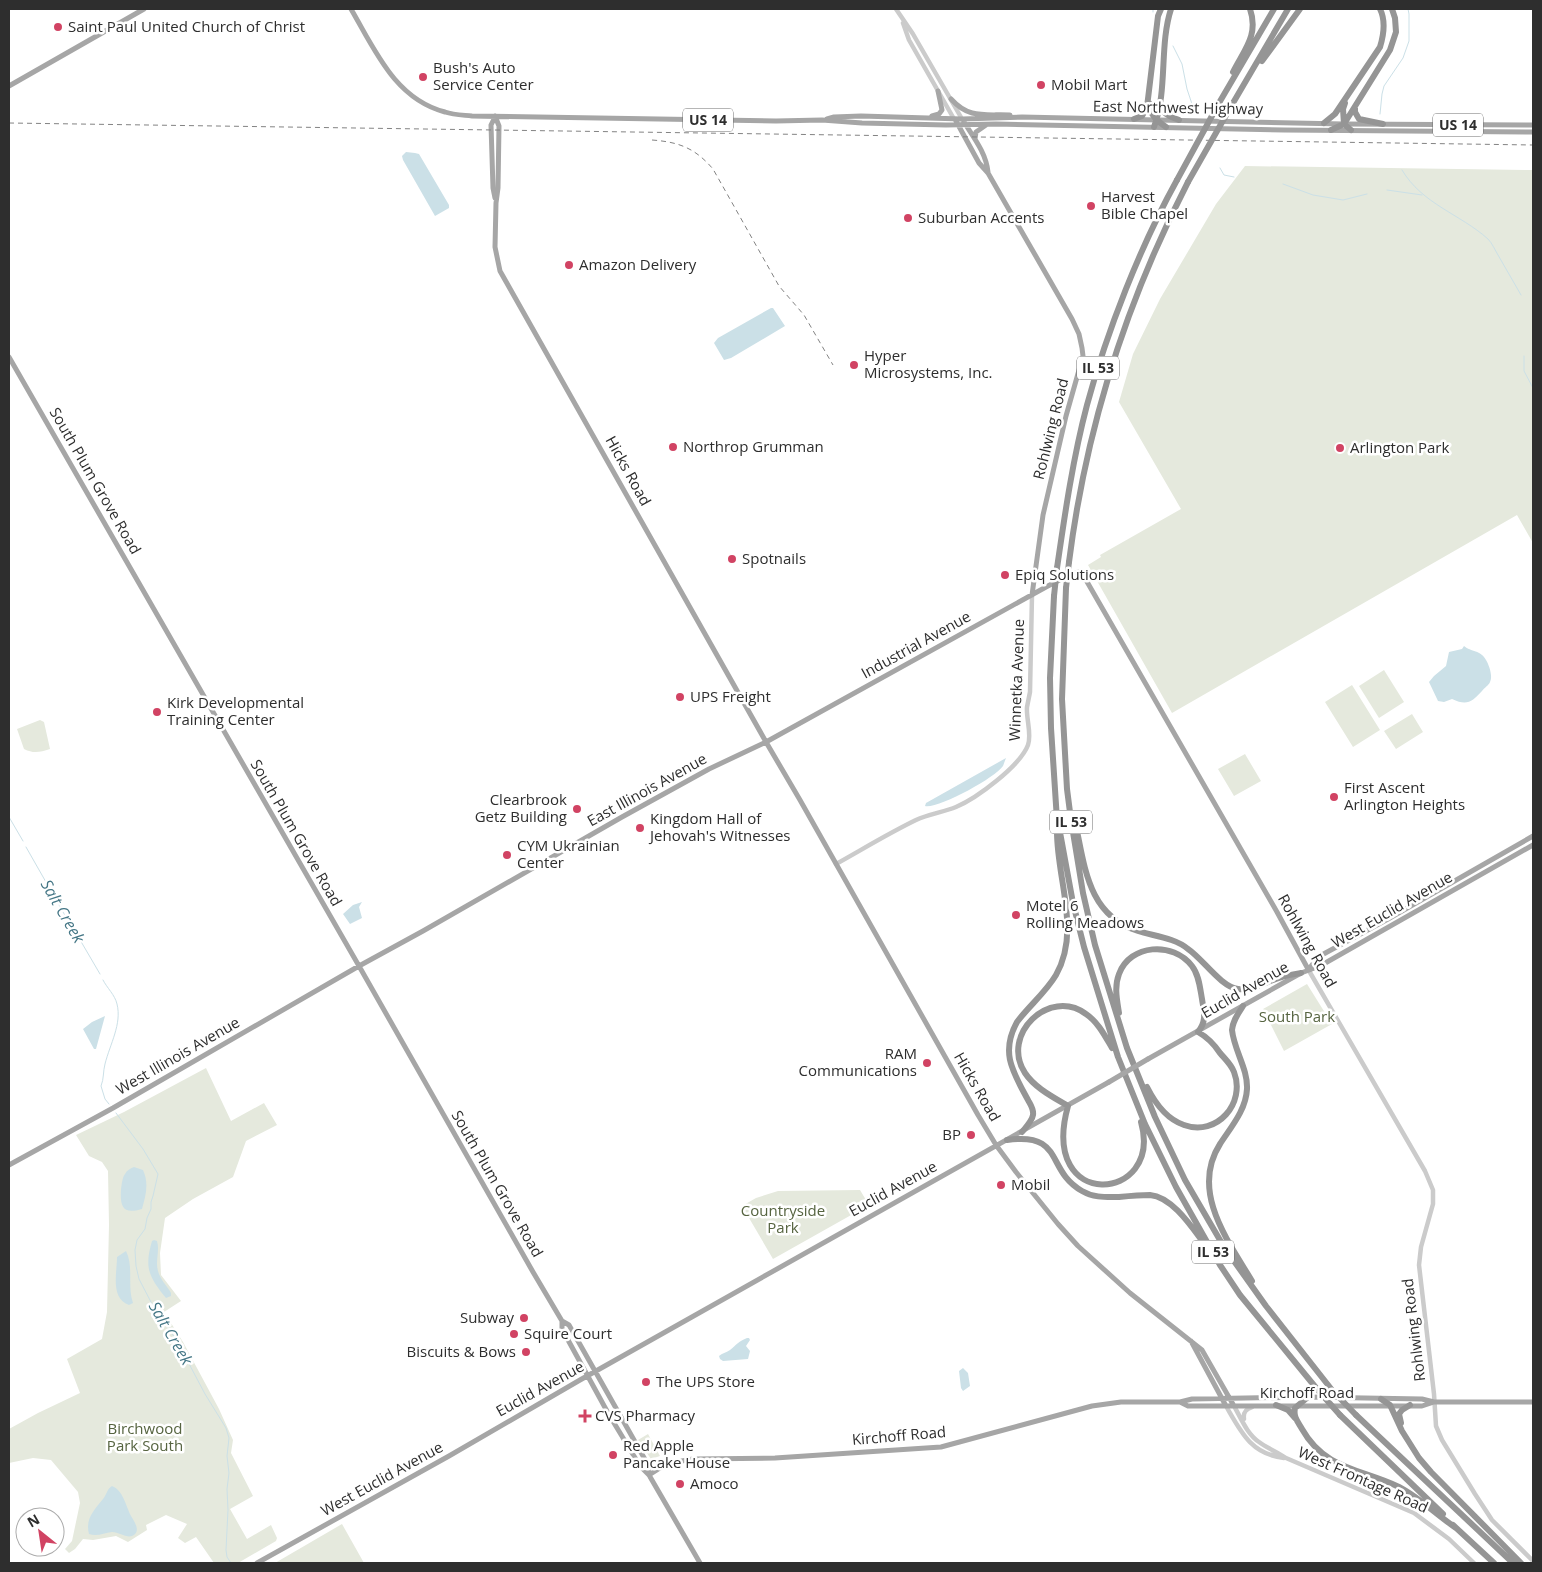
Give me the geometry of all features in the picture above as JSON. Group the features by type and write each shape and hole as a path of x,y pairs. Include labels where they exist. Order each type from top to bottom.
{"highway":[{"path":"1134,120 1144,113 1148,99 1158,16 1161,9"},
{"path":"1155,124 1160,105 1167,31 1172,9"},
{"path":"1226,92 1233,71 1249,43 1252,33 1253,20 1250,9"},
{"name":"IL 53","path":"1274,9 1219,103 1163,205 1134,270 1118,312 1095,378 1084,418 1069,487 1054,596 1050,688 1057,816 1071,894 1084,947 1118,1057 1145,1124 1176,1187 1220,1265 1240,1294 1340,1415 1494,1563"},
{"name":"IL 53","path":"1288,9 1188,182 1160,239 1125,322 1099,408 1074,524 1066,588 1062,685 1067,790 1079,874 1095,945 1132,1063 1185,1180 1224,1247 1266,1306 1332,1390 1513,1563"},
{"path":"1241,90 1300,9"},
{"path":"1324,123 1335,114 1380,47 1383,39 1384,24 1380,9"},
{"path":"1331,130 1344,124 1392,45 1396,32 1392,9"},
{"path":"1351,130 1344,124 1343,109 1353,89"},
{"path":"1148,99 1155,124"},
{"path":"1160,105 1164,113 1179,120"},
{"path":"1355,108 1359,119 1383,124"},
{"path":"1155,124 1166,127"},
{"path":"1067,790 1073,806 1086,877 1099,903 1116,921 1127,928 1183,945 1226,983 1238,990 1248,989 1284,976 1301,973"},
{"path":"1022,1132 1031,1119 1033,1110 1010,1065 1008,1052 1011,1034 1017,1022 1055,976 1063,960 1067,943 1067,921 1057,840 1057,816"},
{"path":"1127,1048 1116,994 1120,971 1138,953 1150,949 1163,949 1174,952 1187,960 1194,969 1205,1015 1204,1022 1198,1032 1210,1041 1230,1064 1236,1081 1237,1091 1234,1103 1226,1115 1218,1122 1207,1127 1196,1128 1182,1125 1171,1118 1156,1102 1132,1063"},
{"path":"1243,1006 1232,1023 1232,1030 1246,1075 1247,1089 1245,1101 1218,1147 1213,1158 1208,1182 1212,1204 1219,1223 1266,1306"},
{"path":"1118,1057 1097,1024 1082,1011 1069,1007 1046,1010 1034,1016 1024,1030 1020,1040 1020,1063 1025,1073 1032,1082 1068,1106 1065,1115 1064,1149 1073,1171 1082,1179 1103,1185 1118,1182 1135,1170 1144,1149 1143,1129 1134,1099"},
{"path":"1007,1140 1030,1138 1043,1144 1049,1150 1070,1183 1083,1192 1097,1197 1152,1195 1167,1202 1182,1214 1220,1265"},
{"path":"1295,1418 1294,1411 1297,1406 1308,1397"},
{"path":"1381,1399 1390,1405 1402,1431 1419,1458 1437,1479 1521,1563"},
{"path":"1276,1405 1288,1410 1313,1446 1337,1464 1412,1494 1456,1528"},
{"path":"1410,1405 1402,1410 1399,1417 1411,1444"}],"main road":[{"path":"9,86 144,9"},
{"name":"US 14","path":"351,9 388,71 400,86 426,104 446,113 495,116"},
{"path":"927,117 938,114 942,110 938,91"},
{"path":"951,99 958,108 971,114 1016,115 1022,117"},
{"name":"East Northwest Highway","path":"495,116 776,121 822,120 862,123 963,121 1022,117 1134,120 1155,124"},
{"name":"Hicks Road","path":"495,116 492,126 493,188 496,203 495,247 500,271 766,742 996,1145 1037,1199 1078,1246 1130,1293 1190,1341"},
{"name":"East Northwest Highway","path":"822,120 834,116 927,117 956,121"},
{"name":"East Northwest Highway","path":"963,121 996,124 1155,124 1179,120 1533,126"},
{"name":"Rohlwing Road","path":"956,121 1072,319 1079,334 1082,348 1081,365 1066,416 1043,515 1032,595"},
{"name":"Rohlwing Road","path":"963,121 987,161 988,173"},
{"path":"975,139 976,132 980,128 996,124"},
{"path":"1449,131 1452,125"},
{"name":"East Northwest Highway","path":"1166,127 1533,132"},
{"name":"South Plum Grove Road","path":"9,357 562,1321 562,1329 588,1376 640,1466 649,1475 700,1563"},
{"name":"Rohlwing Road","path":"1080,572 1191,760 1308,969"},
{"name":"Industrial Avenue","path":"766,742 1032,595 1071,574 1080,572"},
{"name":"East Illinois Avenue","path":"359,966 704,772 766,742"},
{"name":"West Euclid Avenue","path":"1308,969 1318,957 1388,920 1533,836"},
{"name":"West Euclid Avenue","path":"1308,969 1320,966 1533,845"},
{"name":"West Illinois Avenue","path":"9,1166 359,966"},
{"name":"Euclid Avenue","path":"490,1432 1308,969"},
{"name":"South Plum Grove Road","path":"562,1321 569,1325 596,1372 647,1463 649,1475"},
{"name":"West Frontage Road","path":"1190,1341 1226,1406"},
{"name":"West Frontage Road","path":"1190,1341 1202,1350 1234,1406"},
{"path":"1204,1398 1213,1392 1214,1384"},
{"name":"Kirchoff Road","path":"649,1475 660,1468 676,1462 694,1459 775,1458 941,1447 1092,1406 1121,1402 1180,1402 1204,1398 1308,1397 1422,1399 1434,1402 1533,1402"},
{"name":"Kirchoff Road","path":"1180,1402 1188,1406 1422,1406 1434,1402"},
{"name":"West Euclid Avenue","path":"257,1563 490,1432"}],"street":[{"path":"896,9 913,34 963,121"},
{"path":"901,17 909,40 956,121"},
{"name":"Winnetka Avenue","path":"836,864 918,819 968,801 981,793 1012,767 1027,748 1029,741 1027,708 1030,692 1032,595"},
{"name":"Rohlwing Road","path":"1308,969 1426,1171 1433,1190 1433,1204 1418,1265 1434,1394 1436,1426 1442,1440 1492,1520 1533,1561"},
{"path":"1244,1423 1246,1410 1261,1405"},
{"name":"West Frontage Road","path":"1226,1406 1248,1442 1265,1454 1286,1458"},
{"name":"West Frontage Road","path":"1234,1406 1249,1432 1259,1442 1286,1458 1414,1514 1442,1534 1474,1563"}],"green space":[{"name":"Arlington Park","path":"1245,166 1533,170 1533,543 1517,515 1172,713 1088,565 1101,557 1100,555 1181,509 1119,402 1133,354 1160,299 1216,204"},
{"path":"1384,670 1404,702 1379,718 1359,686"},
{"path":"1352,685 1380,730 1353,747 1325,702"},
{"path":"1412,714 1423,732 1396,749 1384,731"},
{"path":"40,720 44,722 50,749 31,752 24,749 17,729"},
{"path":"1245,754 1261,781 1234,796 1218,769"},
{"name":"South Park","path":"1307,984 1332,1024 1284,1051 1263,1009"},
{"name":"Birchwood Park South","path":"206,1068 231,1121 264,1103 277,1125 246,1141 233,1177 193,1199 165,1218 160,1253 161,1275 181,1301 164,1312 183,1342 219,1409 233,1440 231,1453 253,1496 230,1509 247,1539 271,1525 277,1538 276,1541 238,1563 214,1563 196,1537 185,1543 178,1538 187,1524 166,1515 146,1525 147,1530 128,1542 116,1536 93,1540 83,1539 69,1553 65,1549 72,1541 80,1503 78,1492 51,1460 33,1458 9,1463 9,1429 80,1393 67,1359 102,1339 107,1312 108,1171 102,1162 89,1156 76,1135 124,1112"},
{"name":"Countryside Park","path":"860,1190 869,1205 773,1259 742,1206 756,1198 778,1191"},
{"path":"648,1434 660,1456 651,1459 638,1440"},
{"path":"342,1524 364,1563 275,1563"}],"water":[{"path":"406,152 419,154 449,208 435,216 403,160 402,156"},
{"path":"773,308 785,326 731,358 724,360 714,343 718,338"},
{"path":"1464,646 1484,657 1490,671 1490,682 1469,702 1452,699 1444,702 1438,701 1429,682 1446,666 1449,652 1462,649"},
{"path":"1006,758 1003,766 998,771 978,785 942,803 925,806 926,803"},
{"path":"362,902 359,907 362,918 350,924 343,914 353,905"},
{"path":"105,1016 96,1049 94,1049 83,1029"},
{"path":"134,1167 143,1170 146,1189 142,1209 130,1211 126,1210 122,1204 121,1189 124,1176 128,1170"},
{"path":"152,1241 157,1241 158,1245 158,1271 171,1293 171,1296 166,1298 152,1278 148,1265"},
{"path":"126,1251 130,1263 130,1290 133,1303 129,1305 119,1297 116,1284 117,1257"},
{"path":"747,1338 750,1340 746,1346 750,1351 748,1359 723,1361 720,1359 720,1355"},
{"path":"963,1368 968,1373 970,1386 963,1391 959,1371"},
{"path":"112,1486 122,1495 135,1523 137,1529 132,1536 112,1532 98,1535 89,1534 89,1519"}],"waterway":[{"path":"1380,114 1384,86 1403,58 1409,41 1408,9"},
{"path":"1173,46 1182,64 1194,110"},
{"path":"1220,168 1224,175 1234,177"},
{"path":"1402,170 1420,192 1488,239 1521,295"},
{"path":"1283,184 1313,195 1343,200 1367,194"},
{"path":"1387,190 1422,195"},
{"path":"1524,356 1524,371 1533,388"},
{"name":"Salt Creek","path":"9,817 23,841"},
{"name":"Salt Creek","path":"26,847 100,974"},
{"name":"Salt Creek","path":"103,980 115,998 118,1012 117,1026 105,1064 101,1086 105,1099 109,1104"},
{"name":"Salt Creek","path":"116,1113 143,1149 158,1174 145,1229 137,1240 135,1250 139,1279 152,1304 177,1341 205,1394 226,1428 229,1438 227,1456 229,1473 226,1550 227,1557 231,1563"}],"railway":[{"path":"9,123 1533,145"},
{"path":"652,140 670,142 686,147 700,156 713,169 779,286 804,315 833,365"}],"place":[{"name":"Saint Paul United Church of Christ","path":"58,27"},
{"name":"Bush's Auto Service Center","path":"423,77"},
{"name":"Mobil Mart","path":"1041,85"},
{"name":"Harvest Bible Chapel","path":"1091,206"},
{"name":"Suburban Accents","path":"908,218"},
{"name":"Amazon Delivery","path":"569,265"},
{"name":"Hyper Microsystems, Inc.","path":"854,365"},
{"name":"Northrop Grumman","path":"673,447"},
{"name":"Arlington Park","path":"1340,448"},
{"name":"Spotnails","path":"732,559"},
{"name":"Epiq Solutions","path":"1005,575"},
{"name":"UPS Freight","path":"680,697"},
{"name":"Kirk Developmental Training Center","path":"157,712"},
{"name":"First Ascent Arlington Heights","path":"1334,797"},
{"name":"Clearbrook Getz Building","path":"577,809"},
{"name":"Kingdom Hall of Jehovah's Witnesses","path":"640,828"},
{"name":"CYM Ukrainian Center","path":"507,855"},
{"name":"Motel 6 Rolling Meadows","path":"1016,915"},
{"name":"RAM Communications","path":"927,1063"},
{"name":"BP","path":"971,1135"},
{"name":"Mobil","path":"1001,1185"},
{"name":"Subway","path":"524,1318"},
{"name":"Squire Court","path":"514,1334"},
{"name":"Biscuits & Bows","path":"526,1352"},
{"name":"The UPS Store","path":"646,1382"},
{"name":"CVS Pharmacy","path":"585,1416"},
{"name":"Red Apple Pancake House","path":"613,1455"},
{"name":"Amoco","path":"680,1484"}]}
